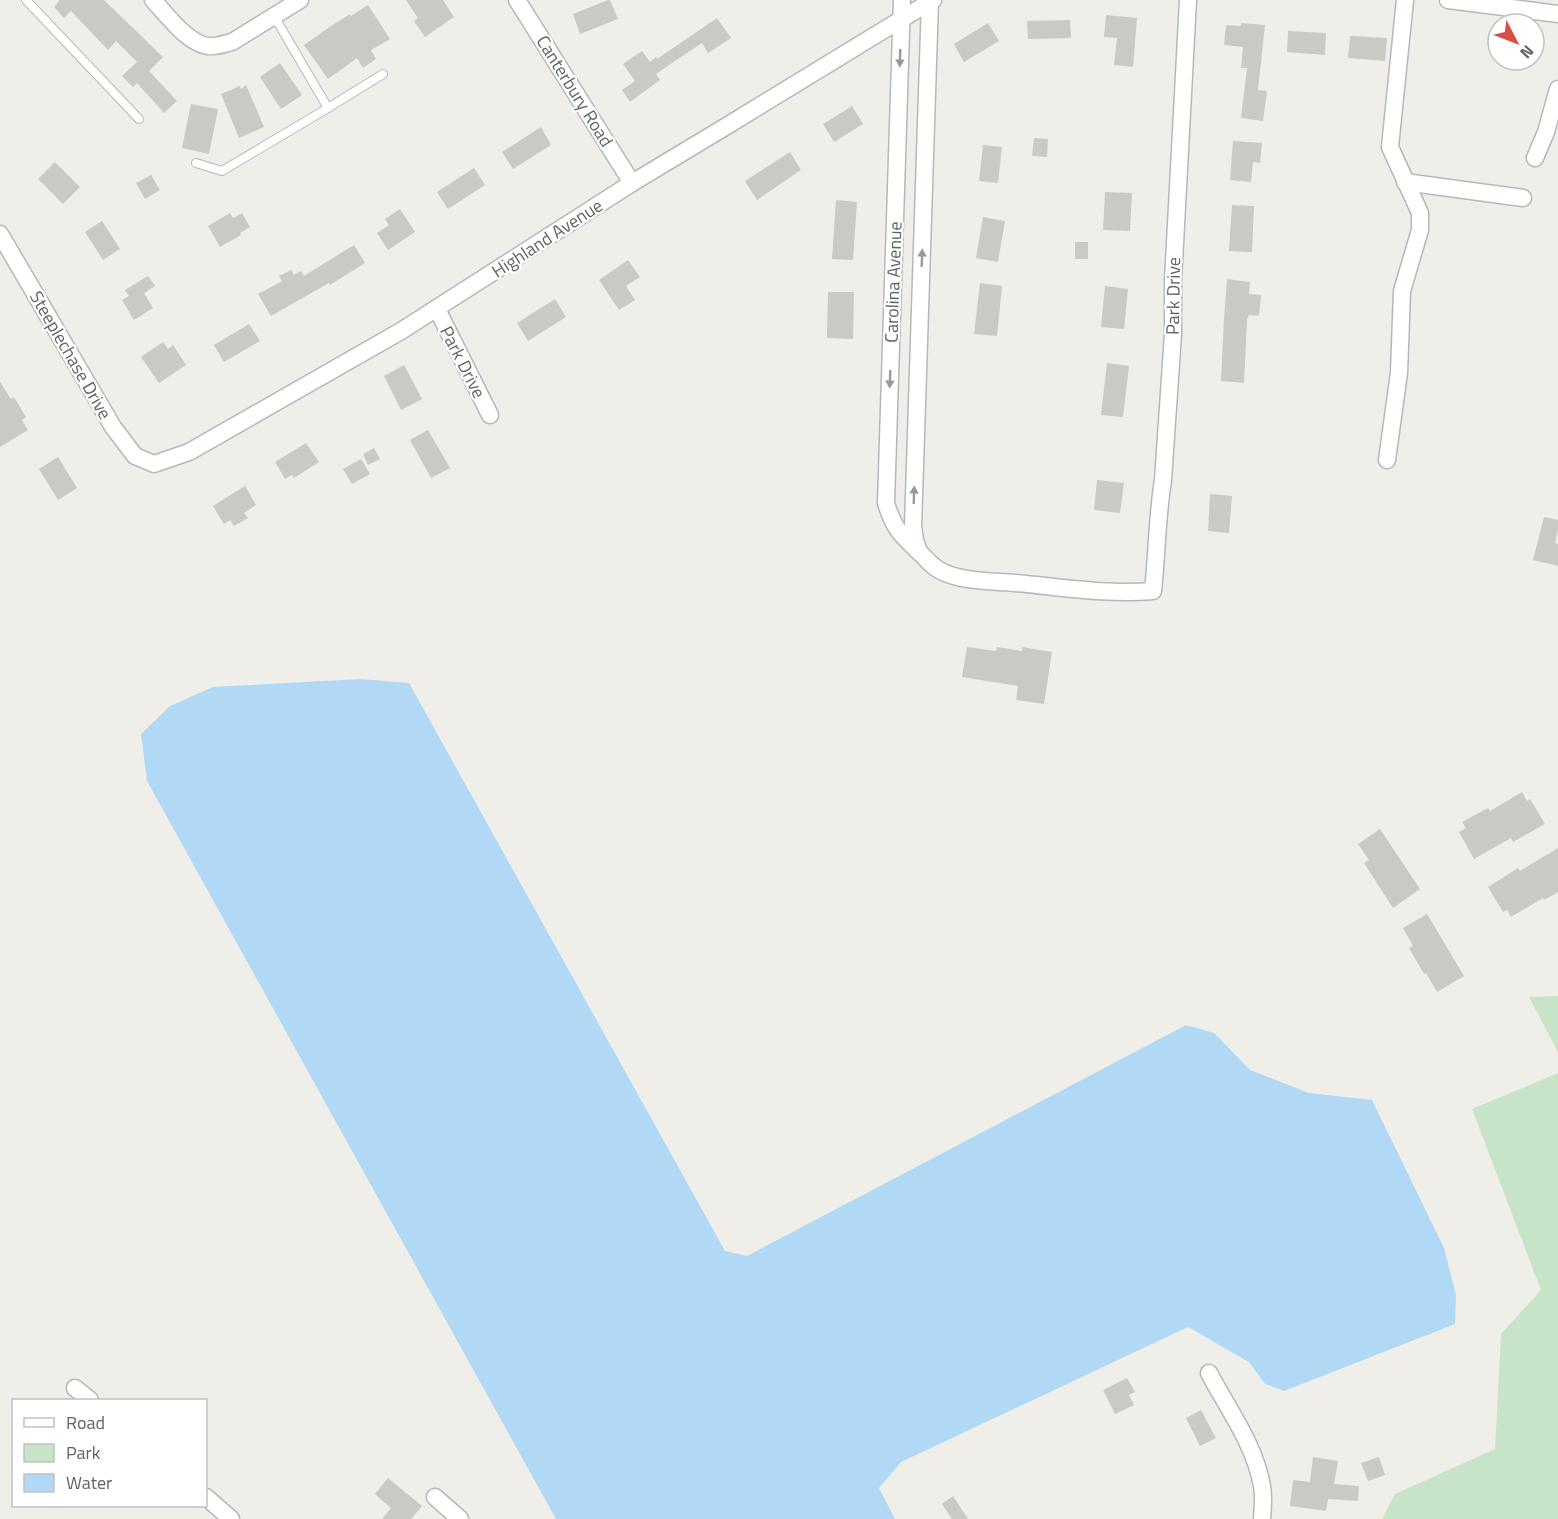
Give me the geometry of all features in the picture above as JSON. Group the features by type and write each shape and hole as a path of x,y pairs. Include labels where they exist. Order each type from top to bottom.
{"street":[{"path":"153,0 185,34 197,43 209,46 232,42 300,0"},
{"name":"Canterbury Road","path":"517,0 632,183"},
{"name":"Carolina Avenue","path":"902,0 886,503 892,523 907,542 920,552"},
{"name":"Highland Avenue","path":"154,464 189,452 401,331 632,183 902,20 931,0"},
{"name":"Carolina Avenue","path":"931,0 913,527 915,540 928,563 952,576 982,581 1120,593 1153,591"},
{"name":"Park Drive","path":"1153,591 1173,334 1173,281 1188,0"},
{"path":"1387,460 1399,373 1402,291 1420,230 1419,213 1390,147 1405,0"},
{"path":"1448,0 1558,14"},
{"path":"1535,158 1546,132 1558,89"},
{"path":"1406,182 1523,198"},
{"name":"Steeplechase Drive","path":"0,234 113,427 135,456 154,464"},
{"path":"893,292 921,293"},
{"name":"Park Drive","path":"437,309 490,414"},
{"path":"1209,1373 1254,1457 1262,1485 1262,1519"},
{"path":"75,1388 88,1399"},
{"path":"435,1497 460,1519"},
{"path":"207,1498 231,1519"}],"lane":[{"path":"26,0 139,118"},
{"path":"274,16 328,108"},
{"path":"196,164 222,171 383,74"}],"green space":[{"path":"1558,996 1558,1052 1529,997"},
{"path":"1558,1073 1558,1519 1382,1519 1395,1494 1495,1449 1501,1334 1541,1290 1472,1109"}],"water":[{"path":"361,679 409,683 725,1251 747,1256 1186,1025 1214,1033 1250,1070 1309,1093 1372,1100 1444,1248 1456,1295 1455,1324 1284,1391 1265,1384 1249,1362 1188,1327 901,1462 879,1488 895,1519 556,1519 147,781 141,734 170,706 213,687"}],"building":[{"path":"60,0 104,0 163,57 149,71 177,101 164,113 137,83 133,87 122,76 137,62 116,41 108,50 71,11 64,18 54,7"},
{"path":"406,0 443,0 454,17 425,37 414,21 418,18"},
{"path":"608,0 618,19 580,34 573,14"},
{"path":"368,5 390,39 371,50 376,59 363,68 357,58 328,79 304,45 350,14 351,16"},
{"path":"1106,15 1137,18 1133,67 1114,65 1117,38 1104,37"},
{"path":"717,18 731,38 708,53 702,43 656,74 660,80 630,102 622,90 635,81 623,64 642,51 650,62 656,57 657,59"},
{"path":"1070,20 1071,38 1028,39 1027,21"},
{"path":"988,23 999,41 964,62 954,44"},
{"path":"1241,23 1265,25 1258,90 1267,91 1263,121 1241,118 1247,68 1241,68 1243,47 1224,45 1226,25 1241,26"},
{"path":"1288,31 1326,33 1325,55 1287,52"},
{"path":"1350,36 1387,38 1385,61 1348,58"},
{"path":"280,63 302,95 281,109 260,77"},
{"path":"246,85 264,127 239,138 221,94 240,86 241,89"},
{"path":"191,104 218,109 209,154 182,148"},
{"path":"852,106 863,124 834,142 823,124"},
{"path":"541,127 551,145 513,169 502,152"},
{"path":"1034,138 1048,139 1047,157 1032,156"},
{"path":"1233,141 1262,143 1260,163 1253,162 1251,182 1230,180"},
{"path":"983,145 1002,147 998,183 979,181"},
{"path":"790,152 801,170 757,200 745,181"},
{"path":"55,162 80,187 63,204 38,179"},
{"path":"474,168 485,185 448,209 437,192"},
{"path":"151,175 160,190 145,199 136,183"},
{"path":"1105,192 1132,193 1130,231 1103,230"},
{"path":"836,200 857,202 853,260 832,259"},
{"path":"1232,205 1254,206 1252,252 1229,251"},
{"path":"400,209 415,232 388,250 377,233 389,225 385,219"},
{"path":"230,213 233,218 242,213 250,227 220,247 208,226"},
{"path":"983,217 1005,221 998,262 976,258"},
{"path":"102,221 120,249 103,260 85,232"},
{"path":"1075,242 1088,242 1088,259 1075,259"},
{"path":"354,245 365,263 330,285 329,283 271,316 258,294 282,281 279,276 291,270 294,275 301,271 304,276"},
{"path":"628,260 640,277 626,286 635,300 619,310 599,280"},
{"path":"148,276 155,286 144,293 153,308 134,320 122,300 129,296 125,290"},
{"path":"1227,279 1250,282 1249,294 1261,295 1259,316 1249,315 1247,320 1244,383 1221,381"},
{"path":"980,283 1002,286 997,336 974,334"},
{"path":"1105,286 1128,289 1124,329 1101,327"},
{"path":"828,292 854,292 853,339 827,338"},
{"path":"555,299 566,317 528,341 517,323"},
{"path":"249,324 260,341 224,362 214,345"},
{"path":"163,342 168,349 173,345 186,365 159,383 141,357"},
{"path":"1107,363 1129,366 1123,417 1101,415"},
{"path":"404,365 422,399 401,410 384,376"},
{"path":"0,382 11,399 14,397 26,417 22,420 28,430 0,447"},
{"path":"428,430 450,468 431,478 410,440"},
{"path":"306,443 319,462 294,478 292,475 285,479 275,462"},
{"path":"374,448 380,459 368,465 363,454"},
{"path":"58,457 77,488 58,500 39,469"},
{"path":"361,459 370,474 352,484 343,469"},
{"path":"1097,480 1124,483 1120,513 1094,510"},
{"path":"245,486 256,505 244,513 248,518 234,526 230,520 224,524 213,506"},
{"path":"1210,494 1232,496 1229,533 1208,531"},
{"path":"1544,517 1558,520 1555,543 1558,544 1558,566 1533,560"},
{"path":"967,647 996,651 997,647 1022,651 1022,647 1052,652 1044,704 1016,700 1018,686 962,677"},
{"path":"1522,792 1527,801 1530,799 1545,824 1513,842 1511,838 1474,859 1459,832 1466,828 1462,822 1488,808 1490,811"},
{"path":"1380,829 1420,889 1393,908 1364,863 1369,860 1358,844"},
{"path":"1558,848 1558,892 1511,917 1507,910 1503,912 1488,887 1518,868 1520,871"},
{"path":"1427,914 1464,976 1437,992 1409,948 1413,946 1403,928"},
{"path":"1127,1378 1135,1392 1129,1395 1134,1405 1115,1414 1103,1390"},
{"path":"1201,1410 1216,1438 1200,1446 1186,1418"},
{"path":"1313,1457 1338,1461 1334,1484 1359,1486 1358,1501 1328,1499 1326,1511 1290,1506 1293,1480 1310,1482"},
{"path":"1379,1457 1385,1475 1368,1481 1361,1463"},
{"path":"388,1478 422,1506 411,1519 382,1519 391,1508 375,1494"},
{"path":"953,1496 968,1519 952,1519 942,1504"}]}
